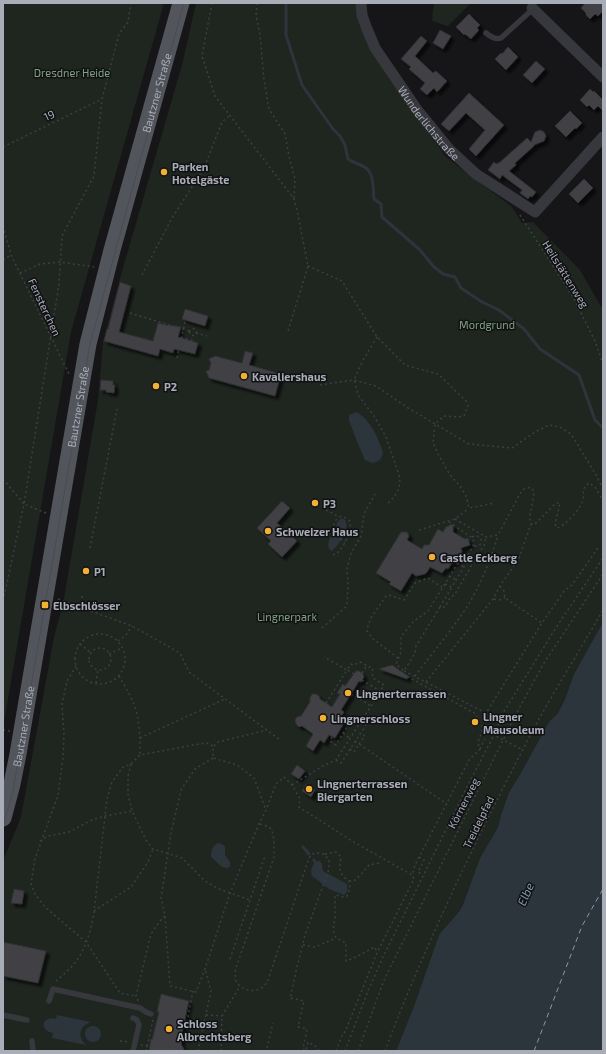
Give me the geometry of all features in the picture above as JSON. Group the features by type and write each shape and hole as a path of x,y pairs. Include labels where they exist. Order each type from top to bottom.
{"main road":[{"name":"Bautzner Straße","path":"3,818 14,776 88,344 182,3"}],"street":[{"name":"Wunderlichstraße","path":"361,3 362,15 376,48 418,111 449,149 476,174 535,212 603,137"},
{"path":"532,8 603,77"}],"lane":[{"path":"486,34 493,38 501,38 532,8"},
{"path":"49,1001 53,989 140,1008 153,1014"},
{"path":"3,1015 27,1020"},
{"path":"133,1018 139,1022 134,1051"},
{"path":"32,1041 34,1051"}],"path":[{"path":"3,601 24,504 51,338 59,284 62,236 94,176 102,99 119,34 128,22 131,3"},
{"path":"212,3 202,56 215,96 294,200"},
{"path":"257,3 256,16 260,34 266,95 269,109 285,134 295,179 294,200 308,266 288,330"},
{"name":"19","path":"3,147 102,99"},
{"path":"142,275 172,218 204,168 222,122 230,115"},
{"name":"Heilstättenweg","path":"510,196 524,223 573,297 595,341 603,364"},
{"name":"Fensterchen","path":"3,226 11,255 79,393"},
{"path":"3,260 11,255"},
{"path":"20,273 40,264 60,262 108,269"},
{"path":"308,266 342,281 378,338 405,365 438,374 466,401 468,406 464,416 444,416 435,424 433,443 450,475 460,486 466,496 469,508"},
{"path":"130,313 184,329 189,331 192,336 196,333 207,336"},
{"path":"177,358 185,322"},
{"path":"189,331 194,328 196,333"},
{"path":"181,338 195,341"},
{"path":"378,338 362,362 354,380 358,395 374,416 386,437 400,478 396,496 386,505"},
{"path":"320,385 354,380 376,386 408,408 469,444 512,448 535,432 549,425 560,427 571,434 603,489"},
{"path":"90,548 116,409"},
{"path":"3,479 24,504 57,518"},
{"path":"531,524 535,524 556,503 560,502 555,524 558,528 562,527 583,502 583,489 585,485 589,483 595,487 603,501"},
{"path":"415,676 463,613 478,587 496,545 498,535 522,490 531,488 534,496 530,517 531,524 519,558 493,599 426,682"},
{"path":"322,628 347,606 347,570 351,553 361,536 364,514 375,494"},
{"path":"419,530 456,520 469,508 495,503"},
{"path":"326,510 338,517 345,517 351,525 345,542 339,552 333,556"},
{"path":"334,534 334,524 338,517"},
{"path":"456,520 486,537 498,535"},
{"path":"449,522 472,537 474,546 468,555 459,561 428,611 414,621 401,637 401,652 396,664 404,672 476,714 476,717 479,720 478,724"},
{"path":"472,537 476,535 482,540 480,545 474,546"},
{"path":"440,607 445,607 450,598 455,594 484,546 486,537"},
{"path":"341,539 345,542"},
{"path":"404,672 415,676 486,713 542,623 564,591 572,585 598,548"},
{"path":"404,672 415,653 416,646 468,560 468,555"},
{"path":"345,1051 368,991 503,713 553,632 603,558"},
{"path":"457,564 464,567"},
{"name":"Körnerweg","path":"358,1051 384,980 525,697 541,669 603,574"},
{"path":"450,576 456,580"},
{"path":"398,658 368,634 367,629 375,611 386,596 389,595 404,600 415,583 428,578 443,587"},
{"path":"445,584 452,587"},
{"path":"500,586 504,591 505,598 542,623"},
{"path":"82,594 82,608"},
{"path":"45,595 132,626 180,653 189,672 280,740"},
{"path":"493,599 499,600 505,598"},
{"name":"Treidelpfad","path":"385,1051 396,1020 476,843 523,750 566,672 603,610"},
{"path":"118,641 126,635 132,626"},
{"path":"103,634 118,641 125,655 123,670 119,676 104,684 96,684 87,681 80,674 76,666 75,658 80,644 86,638 103,634"},
{"path":"80,644 91,653"},
{"path":"99,648 105,650 109,654 111,657 110,664 105,669 98,670 91,665 91,653 96,649 99,648"},
{"path":"109,654 122,648"},
{"path":"324,657 354,674"},
{"path":"292,786 322,766 336,760 384,685 373,678 373,669 360,662 353,665 351,664 326,703"},
{"path":"76,666 66,681 62,704 64,735 63,758 58,795 34,858 31,884 35,894 45,906 86,942 120,993 136,996"},
{"path":"362,673 366,666"},
{"path":"96,684 98,670"},
{"path":"119,676 131,697 138,718 140,755"},
{"path":"362,680 380,691"},
{"path":"351,694 371,706"},
{"path":"140,738 225,700"},
{"path":"336,760 341,763 356,741 370,719 365,716"},
{"path":"476,717 473,718 471,723 475,726 478,724 483,727 478,743 480,749"},
{"path":"332,737 330,741 336,745 350,722 345,718 342,722"},
{"path":"213,746 218,742 267,730"},
{"path":"343,733 350,738"},
{"path":"350,749 354,752 365,736 361,733"},
{"path":"493,734 523,750"},
{"path":"358,737 362,740"},
{"path":"336,1051 342,1033 345,1032 377,953 414,879 412,875 415,865 469,760 480,749 484,739"},
{"path":"356,741 447,804"},
{"path":"53,989 56,982 74,964 86,942 92,926 104,816 112,782 123,767 131,764 140,755 199,744 208,743 213,746"},
{"path":"353,745 357,747"},
{"path":"213,746 214,758"},
{"path":"194,992 170,986 166,916 162,898 171,833 181,790 195,769 214,758 237,765 254,778 266,810"},
{"path":"131,764 128,776 128,794 132,811 146,840 153,849 182,858 205,881 219,889 250,900"},
{"path":"204,1026 186,1022 194,992 205,969 230,893 276,784 284,777 300,799 299,807 352,841 412,875"},
{"path":"40,841 48,836 69,832 92,820 104,816 132,811"},
{"path":"259,824 269,827 272,831 274,857 236,968 236,980 245,990 259,990 264,986 270,975 309,858 312,854 317,852 324,854 336,852 341,858 339,867 342,877 349,881 356,880 369,865 380,863"},
{"path":"94,912 131,887 148,862 153,849"},
{"path":"303,1050 307,1029 298,1027 304,1001 291,999 302,945 329,869 329,860 324,854"},
{"path":"230,959 265,856"},
{"path":"419,858 424,860 418,872 423,875"},
{"path":"349,881 350,888 347,896 344,897 335,894 335,918 333,930 336,938 346,943 346,961 358,957 375,947 377,953"},
{"path":"140,1008 136,996 150,934 159,922 166,916"},
{"path":"302,945 315,947 336,938"},
{"path":"198,1051 210,992 205,969"},
{"path":"221,1051 222,1016 240,986"},
{"path":"146,1051 148,1047 153,1014"},
{"path":"206,1015 222,1016"},
{"path":"267,1048 273,1023"},
{"path":"120,1041 128,1042"},
{"path":"303,1050 306,1050 308,1042 315,1045 319,1051"},
{"path":"144,1046 148,1047"}],"green space":[{"name":"Dresdner Heide","path":"3,3 164,3 71,332 3,728"},
{"name":"Lingnerpark","path":"196,3 357,3 415,113 446,157 511,206 522,223 533,222 580,270 603,310 603,622 574,674 558,713 549,722 509,792 498,827 480,858 462,907 439,935 414,1006 396,1051 3,1051 3,861 21,817 54,637 63,604 98,400 103,342 182,65"},
{"path":"435,3 471,3 448,26 432,21"}],"water":[{"path":"357,412 370,425 379,441 383,453 377,462 372,463 365,460 356,439 349,420 349,415"},
{"path":"344,519 346,522 346,531 332,551 329,549 328,543 337,529 337,522"},
{"name":"Elbe","path":"603,622 603,1051 396,1051 414,1006 439,935 462,907 480,858 498,827 509,792 549,722 558,713 574,674"},
{"path":"219,843 225,846 225,855 230,862 230,866 228,868 222,867 211,857 212,848"},
{"path":"318,861 322,864 323,871 347,884 347,892 344,895 329,889 312,876 312,867 314,863"},
{"path":"57,1015 91,1022 84,1026 80,1035 81,1039 86,1045 52,1038 53,1033 45,1029 44,1024 47,1020 56,1019"},
{"path":"93,1026 99,1028 101,1034 99,1040 93,1042 87,1040 85,1034 87,1028"}],"building":[{"path":"585,3 603,3 603,11 598,16 595,14 590,19 581,8"},
{"path":"469,14 480,25 477,28 479,30 471,39 465,34 464,35 456,27"},
{"path":"440,30 451,36 443,49 433,43"},
{"path":"421,36 427,41 415,56 433,73 436,71 447,81 437,92 434,88 427,95 420,89 425,83 409,69 411,67 401,59"},
{"path":"508,47 518,57 506,70 495,59"},
{"path":"536,61 545,69 532,83 523,75"},
{"path":"590,89 603,100 603,111 598,106 594,110 589,105 587,107 580,100"},
{"path":"469,93 504,125 476,156 469,149 485,130 466,113 449,131 441,124"},
{"path":"570,111 582,123 566,137 555,126"},
{"path":"540,130 544,132 546,136 544,141 534,145 515,163 516,165 509,171 536,192 528,199 520,193 522,190 502,175 500,179 488,170 494,162 496,164 499,163 527,138 531,142 535,132"},
{"path":"584,179 593,188 578,203 569,194"},
{"path":"120,282 131,286 119,332 153,341 158,323 181,327 178,337 198,343 195,354 174,349 173,353 160,349 158,356 104,341"},
{"path":"185,309 208,316 205,326 182,319"},
{"name":"Kavaliershaus","path":"245,351 253,353 249,365 281,374 275,396 209,378 206,371 209,370 211,363 209,359 215,356 242,363"},
{"path":"101,380 113,381 113,385 115,385 114,393 106,392 106,390 100,390"},
{"name":"Schweizer Haus","path":"282,501 290,508 277,523 297,541 282,557 268,544 271,541 257,528"},
{"name":"Castle Eckberg","path":"453,524 453,532 465,539 468,538 470,545 461,548 462,552 456,562 451,564 448,569 446,568 442,573 430,567 425,574 416,576 412,573 401,591 389,584 391,582 376,573 401,532 407,532 409,536 407,540 422,549 424,545 429,545 438,529 443,532 446,527"},
{"path":"392,665 408,676 407,679 379,669"},
{"name":"Lingnerschloss","path":"356,671 362,673 364,677 361,682 359,681 341,710 344,712 339,720 344,723 335,738 329,735 324,743 320,740 313,751 306,746 313,734 302,726 299,727 295,720 297,717 301,716 310,702 312,694 316,694 320,699 332,707 340,694 337,693 343,684 345,686"},
{"path":"297,765 305,771 299,779 291,774"},
{"name":"Lingnerterrassen Biergarten","path":"306,784 315,790 311,797 302,791"},
{"path":"14,889 24,891 22,904 11,903"},
{"path":"3,942 46,951 38,983 3,976"},
{"name":"Schloss Albrechtsberg","path":"161,994 189,1001 181,1037 181,1044 185,1051 149,1051 159,1012 157,1012"}],"waterway":[{"path":"286,3 286,35 302,85 333,129 340,136 345,145 348,159 369,171 373,182 374,199 381,204 382,217 420,250 434,267 443,274 455,277 461,288 482,302 499,310 524,329 540,349 579,375 595,420 603,428"},
{"path":"303,847 309,854"}],"ferry route":[{"path":"534,1051 582,926 603,889"}],"tram line":[{"path":"3,826 13,791 90,344 184,3"}],"place":[{"name":"Parken Hotelgäste","path":"164,172"},
{"name":"Kavaliershaus","path":"244,376"},
{"name":"P2","path":"156,386"},
{"name":"P3","path":"315,503"},
{"name":"Schweizer Haus","path":"268,531"},
{"name":"Castle Eckberg","path":"432,557"},
{"name":"P1","path":"86,571"},
{"name":"Elbschlösser","path":"45,605"},
{"name":"Lingnerterrassen","path":"348,693"},
{"name":"Lingnerschloss","path":"323,718"},
{"name":"Lingner Mausoleum","path":"475,722"},
{"name":"Lingnerterrassen Biergarten","path":"309,789"},
{"name":"Schloss Albrechtsberg","path":"169,1029"}],"park label":[{"name":"Mordgrund","path":"487,324"}]}
